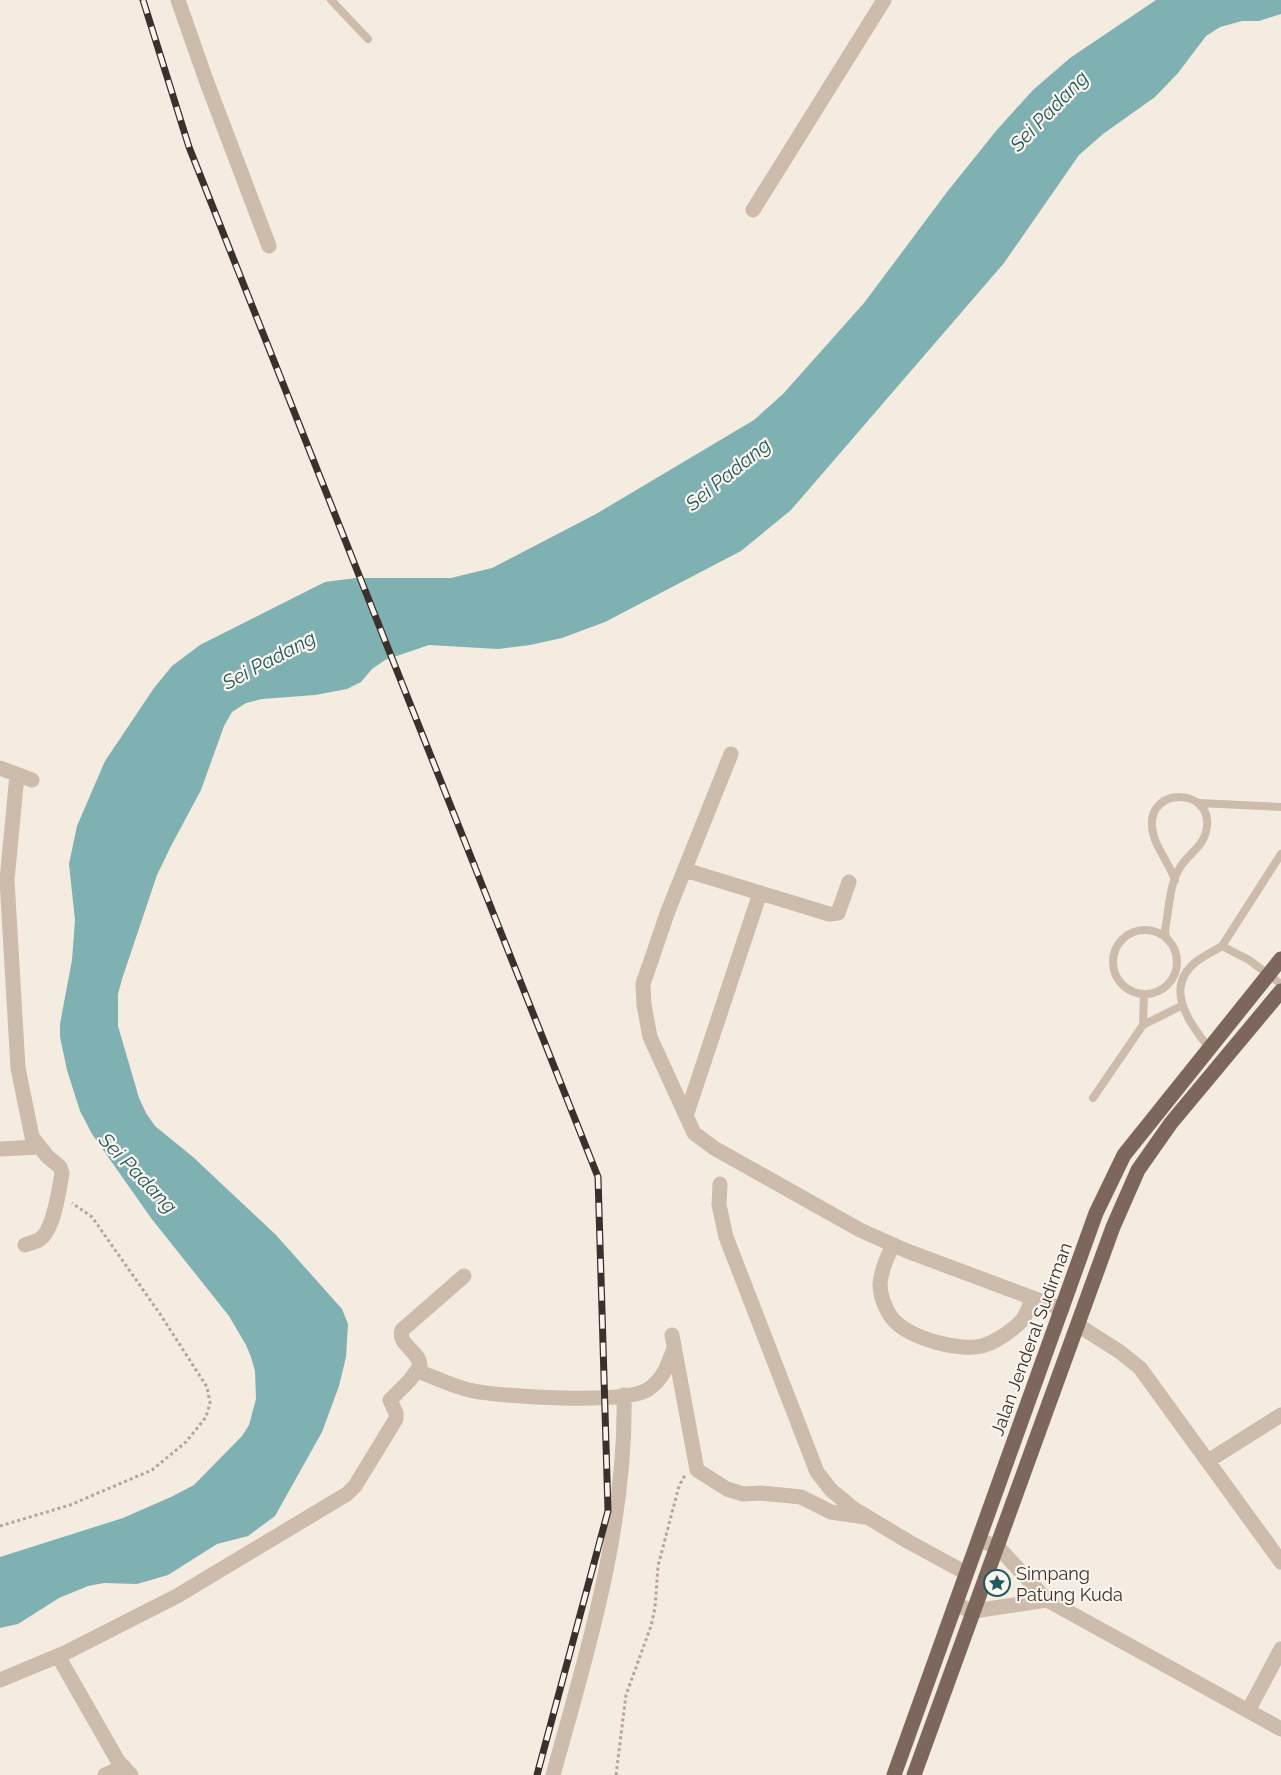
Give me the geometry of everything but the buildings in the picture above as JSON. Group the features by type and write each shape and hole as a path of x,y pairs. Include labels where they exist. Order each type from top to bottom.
{"main road":[{"name":"Jalan Jenderal Sudirman","path":"894,1775 1096,1213 1124,1155 1209,1048 1275,979 1281,960"},
{"path":"914,1775 1113,1227 1138,1170 1171,1123 1281,991"}],"street":[{"path":"178,0 269,246"},
{"path":"753,210 884,0"},
{"path":"731,754 668,911 643,984 650,1037 694,1133 714,1148 860,1230 893,1245 1062,1309"},
{"path":"0,768 33,780"},
{"path":"17,775 4,879 18,1068 32,1137 60,1167 62,1173 45,1234 39,1240 25,1245"},
{"path":"686,870 829,914 838,913 849,882"},
{"path":"686,1116 760,893"},
{"path":"0,1149 39,1147"},
{"path":"720,1184 719,1205 726,1237 818,1472 831,1491 868,1518 966,1574"},
{"path":"893,1245 883,1269 880,1285 884,1304 892,1318 901,1327 935,1341 964,1348 986,1345 1008,1332 1023,1318 1033,1298"},
{"path":"0,1680 58,1656 177,1596 347,1494 355,1486 396,1419 396,1413 390,1400 417,1371 420,1361 402,1339 402,1330 464,1276"},
{"path":"1078,1325 1140,1368 1281,1562"},
{"path":"417,1371 472,1391 574,1398 624,1395 646,1390 663,1376 673,1341 697,1470 728,1489 743,1494 761,1493 801,1497 831,1512 868,1518"},
{"path":"553,1775 588,1643 615,1521 625,1424 624,1395"},
{"path":"1208,1461 1281,1415"},
{"path":"979,1540 998,1547 1047,1600 1281,1729"},
{"path":"955,1605 974,1611 1047,1600"},
{"path":"1248,1711 1281,1649"},
{"path":"58,1656 118,1761 128,1771"},
{"path":"105,1775 128,1771"}],"lane":[{"path":"331,0 368,39"},
{"path":"1175,880 1155,838 1152,825 1154,813 1171,796 1186,797 1199,803 1281,807"},
{"path":"1166,937 1165,930 1175,880 1182,864 1195,852 1204,839 1207,813 1199,803"},
{"path":"1184,977 1196,962 1222,946 1281,854"},
{"path":"1178,962 1172,982 1164,989 1144,994 1132,992 1122,985 1113,963 1115,951 1121,941 1131,933 1143,930 1166,937 1175,948 1184,977 1181,1006 1209,1048"},
{"path":"1222,946 1249,960 1275,979"},
{"path":"1143,1025 1144,994"},
{"path":"1093,1098 1143,1025 1181,1006"}],"path":[{"path":"0,1526 70,1505 152,1470 186,1442 206,1417 210,1403 207,1387 92,1217 58,1193"},
{"path":"616,1775 626,1695 651,1626 658,1566 673,1509 683,1477 690,1471 697,1470"}],"water":[{"name":"Sei Padang","path":"1156,0 1281,0 1281,14 1259,21 1242,21 1220,27 1206,36 1178,73 1155,97 1103,134 1079,155 1004,263 791,510 741,551 605,622 562,638 498,649 429,645 385,660 372,669 361,682 347,689 315,695 262,699 246,703 232,712 224,726 201,790 157,875 118,994 118,1026 139,1098 155,1126 193,1157 276,1235 342,1309 348,1324 346,1357 339,1386 322,1432 275,1516 248,1536 217,1544 168,1575 137,1584 104,1583 88,1586 59,1598 18,1624 0,1628 0,1557 123,1518 194,1485 242,1436 249,1425 256,1399 255,1371 251,1357 229,1316 151,1218 92,1134 80,1111 67,1070 60,1037 60,1024 72,960 75,920 69,864 77,826 105,761 154,688 172,666 200,645 325,582 356,578 451,578 492,568 596,514 754,420 783,394 864,303 947,192 996,131 1033,90 1070,58"}],"railway":[{"path":"143,0 189,147 598,1177 608,1511 537,1775"}],"place":[{"name":"Simpang Patung Kuda","path":"997,1583"}]}
